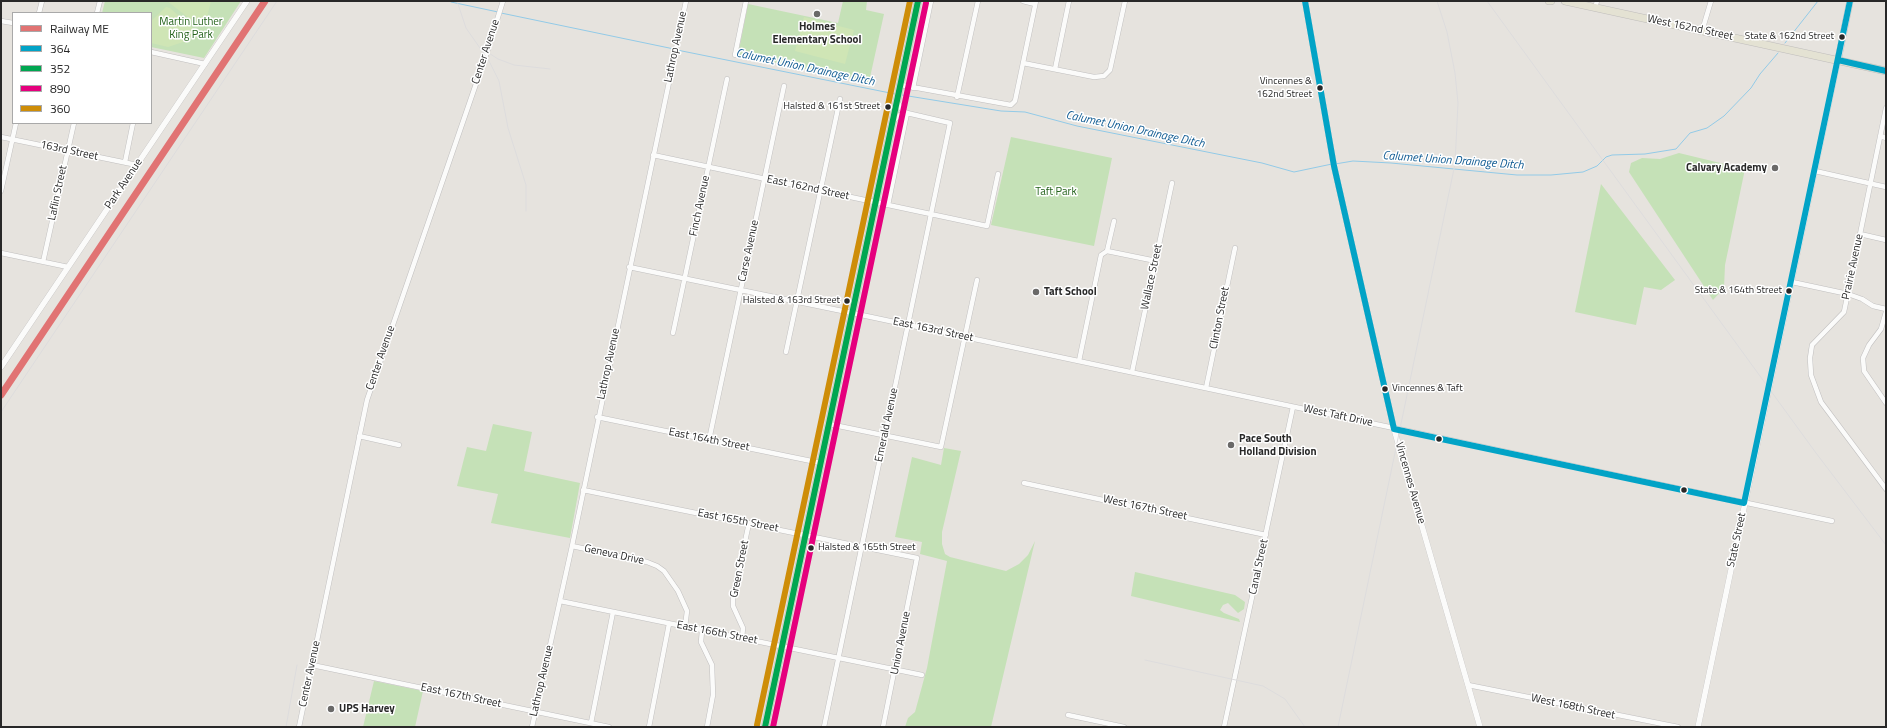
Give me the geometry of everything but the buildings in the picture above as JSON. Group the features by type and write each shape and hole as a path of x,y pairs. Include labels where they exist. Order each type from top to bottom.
{"main road":[{"path":"765,727 918,1"},
{"name":"West 162nd Street","path":"1565,1 1596,4 1702,31 1838,60"},
{"name":"State Street","path":"1838,60 1850,1"},
{"path":"1838,60 1886,71"}],"street":[{"path":"39,12 42,1"},
{"path":"98,12 100,1"},
{"name":"Park Avenue","path":"1,367 247,1"},
{"name":"Lathrop Avenue","path":"532,727 572,546 597,418 686,1"},
{"path":"735,55 746,1"},
{"path":"913,88 931,1"},
{"path":"958,97 978,1"},
{"path":"901,85 958,97 1011,105 1015,101 1036,2 1024,1"},
{"path":"1055,69 1069,1"},
{"path":"1023,62 1097,78 1104,76 1110,70 1125,1"},
{"name":"Vincennes Avenue","path":"1305,1 1334,163 1394,429 1480,727"},
{"path":"1702,31 1711,1"},
{"name":"Center Avenue","path":"299,727 367,400 502,4"},
{"path":"1,21 12,23"},
{"path":"152,52 205,64"},
{"name":"State Street","path":"1698,727 1838,60"},
{"name":"Finch Avenue","path":"673,334 727,79"},
{"name":"Carse Avenue","path":"709,440 784,86"},
{"path":"786,352 840,99"},
{"path":"897,102 902,110 907,114"},
{"name":"Prairie Avenue","path":"1886,108 1844,312 1812,345 1810,358 1811,375 1821,402 1886,489"},
{"path":"893,121 900,115 907,114"},
{"path":"888,205 907,114"},
{"name":"Emerald Avenue","path":"824,727 950,123 907,114"},
{"path":"1,191 16,124"},
{"name":"Laflin Street","path":"43,262 74,124"},
{"path":"125,162 133,124"},
{"path":"1880,136 1886,138"},
{"name":"163rd Street","path":"1,137 137,165"},
{"name":"East 162nd Street","path":"653,155 987,226 998,174"},
{"path":"1815,171 1886,187"},
{"name":"Wallace Street","path":"1132,372 1172,183"},
{"path":"1108,251 1114,221"},
{"path":"1860,234 1886,240"},
{"name":"Clinton Street","path":"1206,388 1235,248"},
{"path":"1078,361 1100,255 1108,251 1156,261"},
{"path":"1,253 68,267"},
{"name":"East 163rd Street","path":"629,268 852,313 1237,395"},
{"path":"829,424 941,447 977,280"},
{"path":"1792,282 1848,294 1862,299 1873,306 1886,309"},
{"path":"1886,312 1881,329 1869,344 1863,358 1864,371 1886,404"},
{"name":"West Taft Drive","path":"1237,395 1832,521"},
{"name":"Canal Street","path":"1224,727 1293,407"},
{"name":"East 164th Street","path":"597,418 821,462"},
{"path":"359,436 399,445"},
{"name":"West 167th Street","path":"1024,483 1266,535"},
{"name":"East 165th Street","path":"583,490 917,558"},
{"name":"Green Street","path":"742,638 743,628 734,606 733,597 749,523"},
{"name":"Geneva Drive","path":"572,546 648,562 664,571 678,591 687,611 685,627"},
{"name":"Union Avenue","path":"883,727 917,558"},
{"name":"East 166th Street","path":"560,601 922,675"},
{"path":"591,723 613,612"},
{"path":"649,727 669,624"},
{"path":"702,631 701,642 712,665 713,695 707,727"},
{"name":"East 167th Street","path":"312,665 609,727"},
{"name":"West 168th Street","path":"1468,685 1678,727"},
{"path":"1068,715 1124,727"}],"green space":[{"name":"Martin Luther King Park","path":"105,1 241,1 204,58 152,47 152,12 102,12"},
{"path":"167,1 211,1 207,17 199,26"},
{"path":"843,1 867,1 866,10 884,14 869,82 738,55 748,4 838,23"},
{"path":"166,7 170,8 197,32 186,41 168,47 152,43 152,20"},
{"path":"804,17 854,30 845,64 795,51"},
{"name":"Taft Park","path":"1011,137 1112,158 1094,246 991,225"},
{"path":"1679,153 1745,169 1725,265 1724,288 1713,300 1629,172 1631,163 1642,158 1660,159"},
{"path":"1601,184 1675,280 1661,290 1644,287 1636,325 1575,312"},
{"path":"493,424 532,432 524,471 580,483 570,538 491,523 498,494 457,486 467,447 486,451"},
{"path":"944,448 961,451 942,532 942,544 945,554 950,557 1006,571 1019,564 1028,555 1035,541 991,727 905,727 908,718 915,712 927,668 947,561 920,554 922,542 895,537 912,457 941,465"},
{"path":"1135,572 1235,595 1245,602 1244,609 1238,613 1228,603 1223,605 1220,610 1239,619 1240,622 1131,596"},
{"path":"374,681 423,691 415,727 363,727"}],"waterway":[{"name":"Calumet Union Drainage Ditch","path":"1785,43 1818,1"},
{"name":"Calumet Union Drainage Ditch","path":"451,2 498,12"},
{"name":"Calumet Union Drainage Ditch","path":"501,13 674,49"},
{"name":"Calumet Union Drainage Ditch","path":"677,50 895,94"},
{"name":"Calumet Union Drainage Ditch","path":"1335,164 1353,161 1391,163 1517,175 1551,175 1583,172 1597,166 1606,157 1612,155 1645,154 1676,149 1690,133 1707,128 1724,116 1751,88 1760,74 1778,53"},
{"name":"Calumet Union Drainage Ditch","path":"902,95 1001,111 1025,112 1077,126 1262,163 1294,172 1332,164"}],"railway":[{"path":"1,412 277,1"},
{"path":"457,1 466,28 489,61 499,81 508,128 526,185 526,211"},
{"path":"1338,727 1455,164 1458,103 1455,73 1447,32 1437,1"},
{"path":"1487,1 1816,453 1886,545"},
{"path":"484,50 498,59 514,65 550,69"},
{"path":"1145,660 1263,686 1285,699 1305,727"},
{"path":"286,727 297,665"}],"rail line":[{"name":"ME","path":"1,395 265,1"}],"transit line":[{"name":"360","path":"757,725 910,1"},
{"name":"352","path":"765,727 918,1"},
{"name":"364","path":"1305,1 1334,166 1394,429"},
{"name":"364","path":"1744,503 1850,1"},
{"name":"890","path":"773,727 926,3"},
{"name":"364","path":"1838,60 1886,71"},
{"name":"364","path":"1394,429 1744,503"}],"place":[{"name":"Holmes Elementary School","path":"817,14"},
{"name":"State & 162nd Street","path":"1842,37"},
{"name":"Vincennes & 162nd Street","path":"1320,88"},
{"name":"Halsted & 161st Street","path":"888,107"},
{"name":"Calvary Academy","path":"1775,168"},
{"name":"State & 164th Street","path":"1789,291"},
{"name":"Taft School","path":"1036,292"},
{"name":"Halsted & 163rd Street","path":"847,301"},
{"name":"Vincennes & Taft","path":"1385,389"},
{"name":"Pace South Holland Division","path":"1231,445"},
{"name":"Halsted & 165th Street","path":"811,548"},
{"name":"UPS Harvey","path":"331,709"}]}
